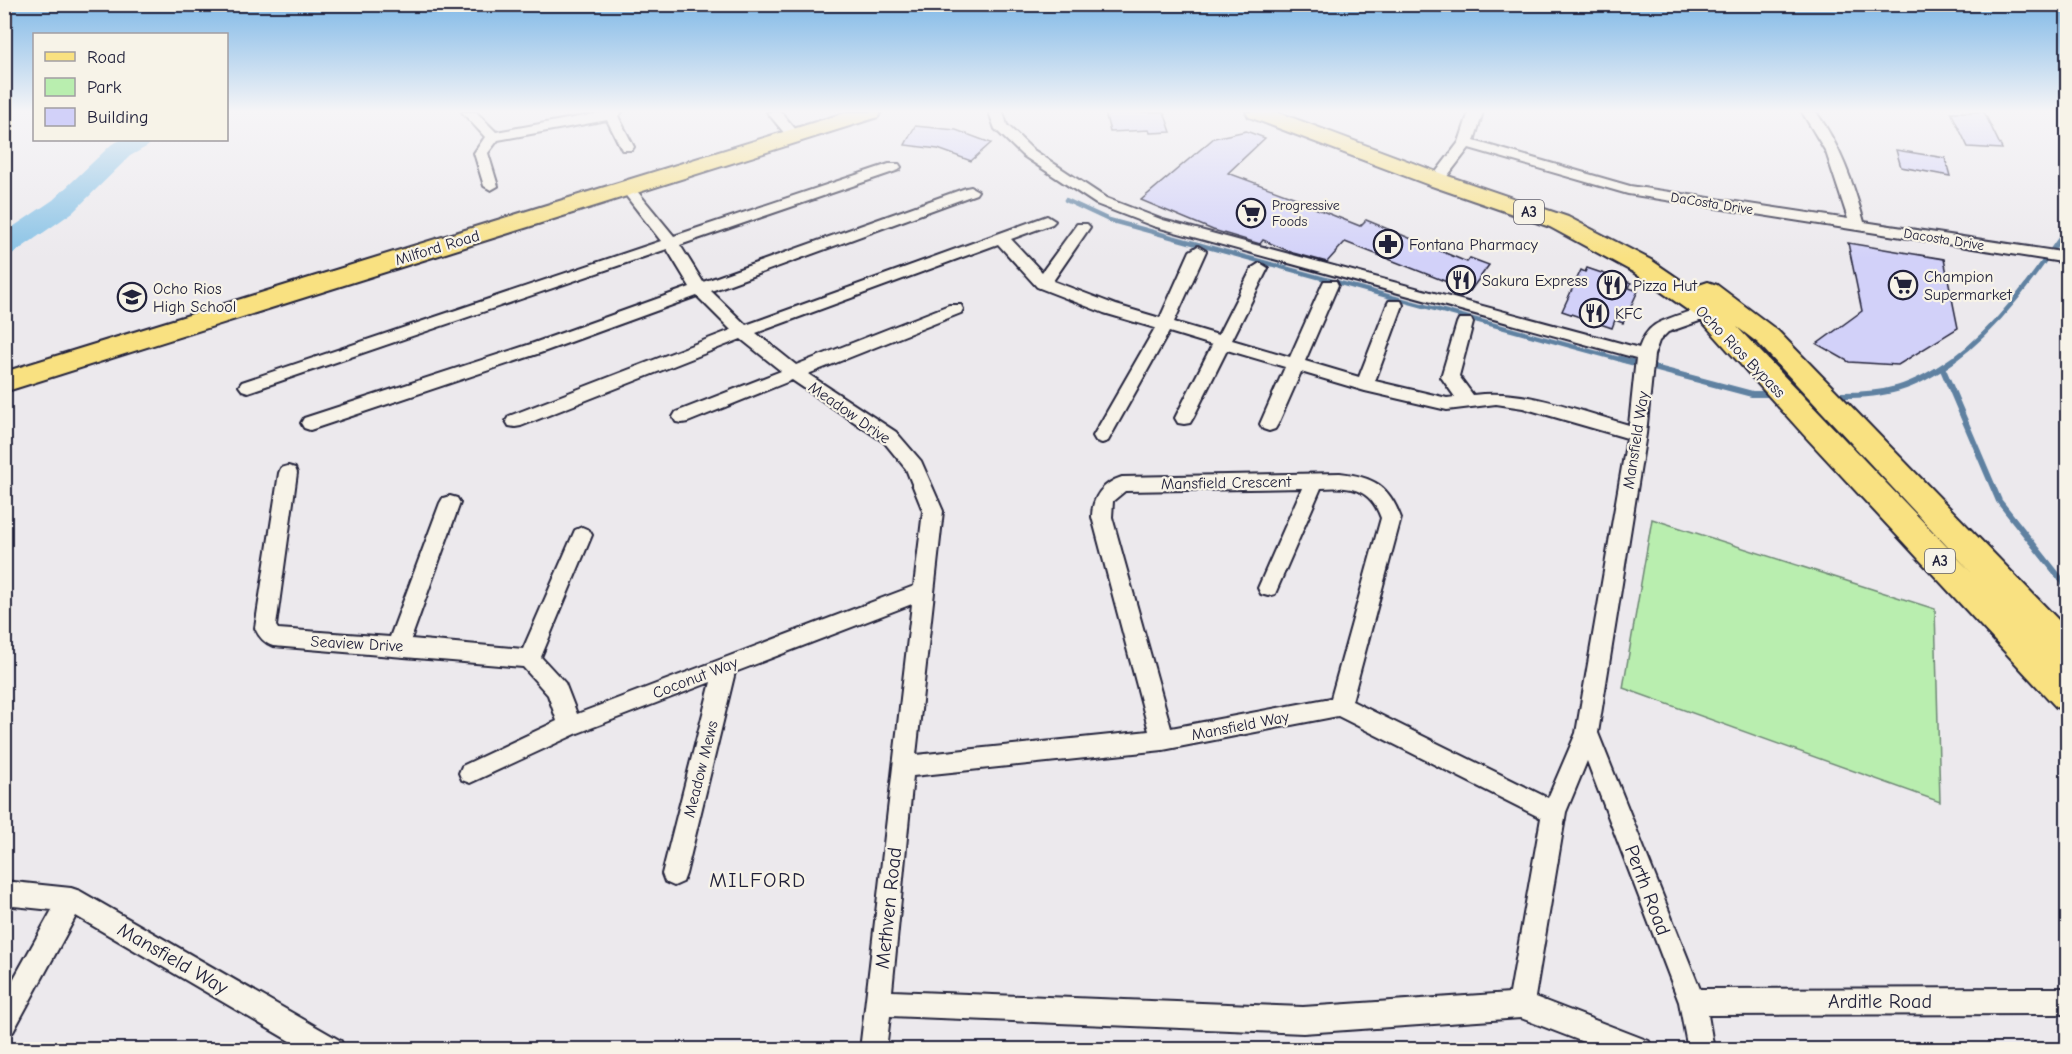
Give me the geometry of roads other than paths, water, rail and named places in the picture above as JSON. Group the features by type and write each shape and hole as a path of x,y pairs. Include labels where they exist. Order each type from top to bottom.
{"main road":[{"name":"Milford Road","path":"4,382 715,161"},
{"name":"Ocho Rios Bypass","path":"1404,161 1569,210 1655,254 1728,305 1768,337 1801,370 2067,653"},
{"name":"Ocho Rios Bypass","path":"1411,161 1559,222 1642,266 1708,312 1813,427 2067,696"},
{"path":"2020,603 2067,621"}],"street":[{"path":"483,161 491,186"},
{"path":"1042,161 1101,201 1158,223 1645,368"},
{"path":"1442,174 1452,161"},
{"name":"DaCosta Drive","path":"1529,161 1628,190 1857,225"},
{"path":"1838,161 1844,172 1857,225"},
{"path":"248,386 894,166"},
{"name":"Meadow Drive","path":"627,188 670,243 700,290 743,332 793,372 890,437 914,466 933,511 903,767"},
{"path":"310,423 496,362 971,192"},
{"path":"515,421 743,332 1047,221"},
{"name":"Dacosta Drive","path":"1857,225 2067,258"},
{"path":"1043,283 1082,227"},
{"path":"1001,238 1043,283 1110,309 1165,326 1365,385 1448,404 1496,398 1523,402 1637,434"},
{"path":"1102,436 1165,326 1198,251"},
{"path":"1184,418 1260,268"},
{"path":"1269,424 1330,285"},
{"path":"1365,385 1395,305"},
{"path":"682,417 955,309"},
{"name":"Mansfield Way","path":"1521,1005 1554,812 1587,733 1651,338 1662,328 1708,312"},
{"path":"1465,323 1450,377 1468,401"},
{"name":"Seaview Drive","path":"288,473 265,628 273,637 398,645 510,655 529,659"},
{"name":"Mansfield Crescent","path":"1163,741 1102,517 1101,507 1105,498 1122,484 1347,479 1360,483 1382,498 1391,518 1340,706"},
{"path":"1268,588 1315,481"},
{"path":"398,645 450,503"},
{"path":"570,726 556,690 529,659 582,535"},
{"name":"Coconut Way","path":"470,773 570,726 924,591"},
{"name":"Meadow Mews","path":"674,874 726,665"},
{"path":"1340,706 1554,812"},
{"name":"Mansfield Way","path":"903,767 1163,741 1340,706"},
{"name":"Perth Road","path":"1587,733 1692,1002 1701,1050"},
{"name":"Methven Road","path":"873,1050 903,767"},
{"name":"Mansfield Way","path":"4,893 71,900 332,1050"},
{"path":"4,1023 71,900"},
{"name":"Arditle Road","path":"1692,1002 2067,1001"},
{"path":"879,1003 1303,1020 1521,1005 1640,1050"}],"waterway":[{"path":"4,247 63,206 109,161"},
{"path":"1066,200 1109,220 1626,361"},
{"path":"1952,361 1986,332 2016,299 2068,227"},
{"path":"1620,359 1752,394 1773,394"},
{"path":"1942,367 1954,359"},
{"path":"1834,395 1869,394 1898,389 1942,367"},
{"path":"1942,367 1999,501 2068,588"}],"place":[{"name":"Progressive Foods","path":"1251,213"},
{"name":"Fontana Pharmacy","path":"1388,244"},
{"name":"Sakura Express","path":"1461,280"},
{"name":"Pizza Hut","path":"1612,285"},
{"name":"Champion Supermarket","path":"1903,285"},
{"name":"Ocho Rios High School","path":"132,297"},
{"name":"KFC","path":"1594,313"}],"district":[{"name":"MILFORD","path":"758,880"}]}
